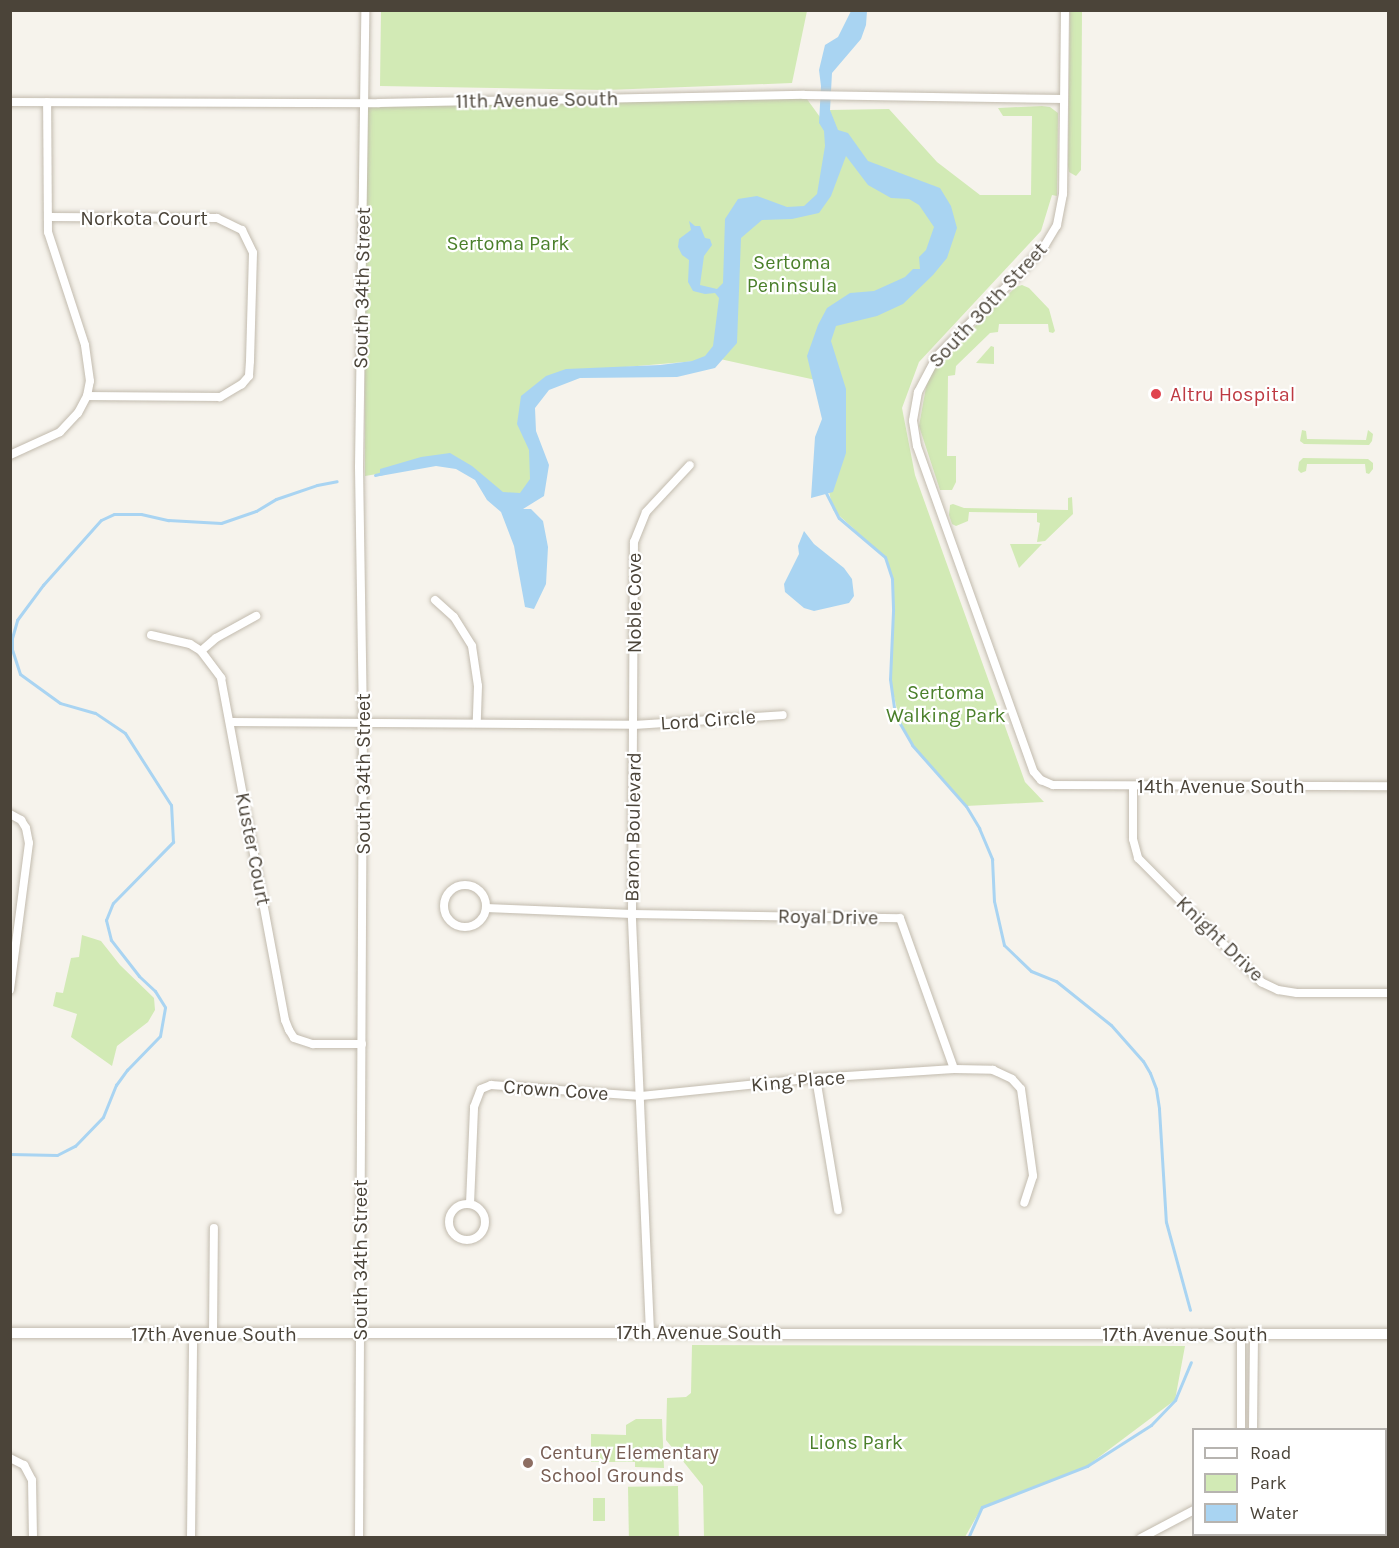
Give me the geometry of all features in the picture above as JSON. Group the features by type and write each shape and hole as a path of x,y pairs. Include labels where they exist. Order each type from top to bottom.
{"street":[{"name":"South 34th Street","path":"359,1538 363,722 359,467 366,10"},
{"name":"South 30th Street","path":"1053,785 1041,780 1034,771 917,446 913,421 918,392 937,356 1021,272 1045,245 1057,225 1063,194 1065,10"},
{"name":"11th Avenue South","path":"10,102 364,103 809,95 1064,99"},
{"path":"10,455 60,432 78,412 87,396 90,366 48,232 47,102"},
{"name":"Norkota Court","path":"48,217 217,218 242,230 253,253 249,376 242,384 220,397 87,396"},
{"name":"Noble Cove","path":"634,725 634,542 646,512 690,465"},
{"path":"435,600 454,617 472,646 478,686 477,722"},
{"path":"151,635 190,644 201,651 216,638 256,616"},
{"name":"Kuster Court","path":"201,651 221,678 285,1020 294,1038 304,1042 362,1044"},
{"name":"Lord Circle","path":"634,725 783,715"},
{"name":"Baron Boulevard","path":"230,722 477,722 634,725 632,914 650,1332"},
{"name":"14th Avenue South","path":"1053,785 1389,786"},
{"name":"Knight Drive","path":"1133,786 1133,839 1138,858 1261,982 1278,990 1297,993 1389,993"},
{"path":"10,814 21,820 26,828 28,843 10,990"},
{"path":"10,824 21,820"},
{"path":"470,886 482,894 486,908 475,924 462,927 450,921 444,910 444,903 450,891 456,887 470,886"},
{"path":"486,908 632,914"},
{"name":"Royal Drive","path":"632,914 900,918 954,1068"},
{"name":"King Place","path":"641,1096 816,1078 954,1068 993,1070 1012,1079 1021,1089 1033,1176 1024,1203"},
{"path":"816,1078 838,1210"},
{"name":"Crown Cove","path":"470,1204 474,1107 481,1089 491,1085 641,1096"},
{"path":"470,1204 482,1211 485,1222 482,1233 466,1240 455,1235 450,1219 456,1208 470,1204"},
{"path":"213,1334 214,1228"},
{"name":"17th Avenue South","path":"10,1333 1389,1334"},
{"path":"191,1538 193,1334"},
{"path":"1241,1334 1241,1428"},
{"path":"1253,1428 1254,1334"},
{"path":"10,1458 24,1465 32,1480 33,1538"},
{"path":"1141,1538 1192,1511"}],"green space":[{"path":"381,10 807,11 792,83 606,90 380,86"},
{"path":"1070,11 1082,11 1081,170 1076,176 1069,172 1068,166"},
{"path":"804,95 833,135 830,110 889,109 937,162 980,195 1031,195 1032,116 1003,116 998,108 1042,106 1050,107 1058,113 1057,196 1052,195 1041,231 919,362 902,408 915,475 1025,782 1044,802 966,806 909,741 899,718 890,679 892,579 885,557 833,510 821,454 834,384 720,359 578,371 529,400 540,489 513,507 472,472 442,463 365,476 364,103"},
{"path":"1022,285 1029,288 1049,309 1055,331 1049,332 1048,324 999,324 998,332 990,333 956,366 955,375 948,376 947,456 956,456 956,482 952,490 940,490 919,426 926,387 933,369 1016,287"},
{"path":"991,346 994,347 994,364 976,363"},
{"path":"1302,430 1306,431 1307,439 1366,440 1368,430 1373,434 1369,445 1304,444 1300,441"},
{"path":"1303,458 1368,459 1373,463 1373,469 1369,474 1366,473 1365,464 1307,464 1306,471 1301,473 1298,470 1299,462"},
{"path":"1072,497 1073,514 1045,541 1037,542 1040,523 1037,522 1037,513 969,512 968,521 956,526 952,524 949,515 950,505 953,504 964,508 1068,510 1068,498"},
{"path":"1010,544 1042,544 1019,568"},
{"path":"82,935 101,941 120,965 154,998 155,1010 148,1022 117,1046 112,1066 71,1037 77,1014 53,1006 56,992 63,993 71,958 79,957"},
{"name":"Lions Park","path":"692,1345 1185,1346 1175,1400 1087,1466 982,1507 965,1537 704,1538 703,1486 666,1440 667,1398 686,1397 691,1393"},
{"path":"636,1419 662,1419 664,1468 635,1467 635,1462 591,1462 591,1434 626,1435 626,1425"},
{"path":"678,1486 679,1537 629,1538 628,1487"},
{"path":"593,1498 605,1498 605,1521 593,1521"}],"water":[{"path":"851,11 867,11 866,25 861,39 832,73 830,110 838,130 848,133 868,161 940,188 951,206 957,228 947,258 903,304 877,316 836,326 831,341 846,389 846,453 833,492 811,498 815,437 822,419 807,356 818,325 827,308 850,293 874,291 905,277 913,269 920,269 919,257 926,250 934,227 919,205 909,199 891,198 868,185 846,156 831,196 819,213 792,219 762,220 741,238 737,343 715,368 677,377 580,378 549,390 535,408 536,431 549,465 544,496 523,509 531,509 543,521 548,547 546,584 534,609 525,607 514,546 501,512 487,500 475,480 456,469 436,466 380,476 380,469 421,457 450,453 472,466 503,492 520,493 530,479 529,450 517,424 521,396 546,376 566,369 660,365 692,361 705,356 713,346 719,298 715,293 705,294 693,291 688,282 689,260 682,255 678,247 679,239 691,230 689,221 695,226 700,226 705,238 710,239 712,245 704,256 700,285 717,289 723,283 725,219 738,199 757,196 787,207 804,206 817,194 825,146 824,131 819,123 821,86 819,70 825,45 838,37"},
{"path":"804,531 814,544 844,568 852,579 854,596 849,603 814,611 804,608 785,592 784,584 799,554 798,546"}],"waterway":[{"path":"375,475 383,473"},
{"path":"10,1154 57,1155 75,1146 103,1117 116,1085 127,1070 160,1036 165,1007 155,991 139,976 111,940 106,920 113,903 173,842 171,805 125,733 95,713 60,703 20,674 12,650 12,638 17,620 43,585 101,520 114,514 141,514 168,520 221,523 256,511 276,499 317,485 337,481"},
{"path":"825,491 839,518 885,557 892,579 890,679 895,715 912,745 966,806 979,828 992,859 994,901 1004,945 1031,971 1056,981 1111,1025 1143,1061 1150,1073 1156,1089 1159,1109 1166,1222 1190,1310"},
{"path":"968,1538 982,1507 1087,1466 1151,1425 1175,1400 1191,1362"}],"place":[{"name":"Altru Hospital","path":"1156,394"},
{"name":"Century Elementary School Grounds","path":"528,1463"}],"park label":[{"name":"Sertoma Park","path":"508,243"},
{"name":"Sertoma Peninsula","path":"792,274"},
{"name":"Sertoma Walking Park","path":"946,704"}]}
